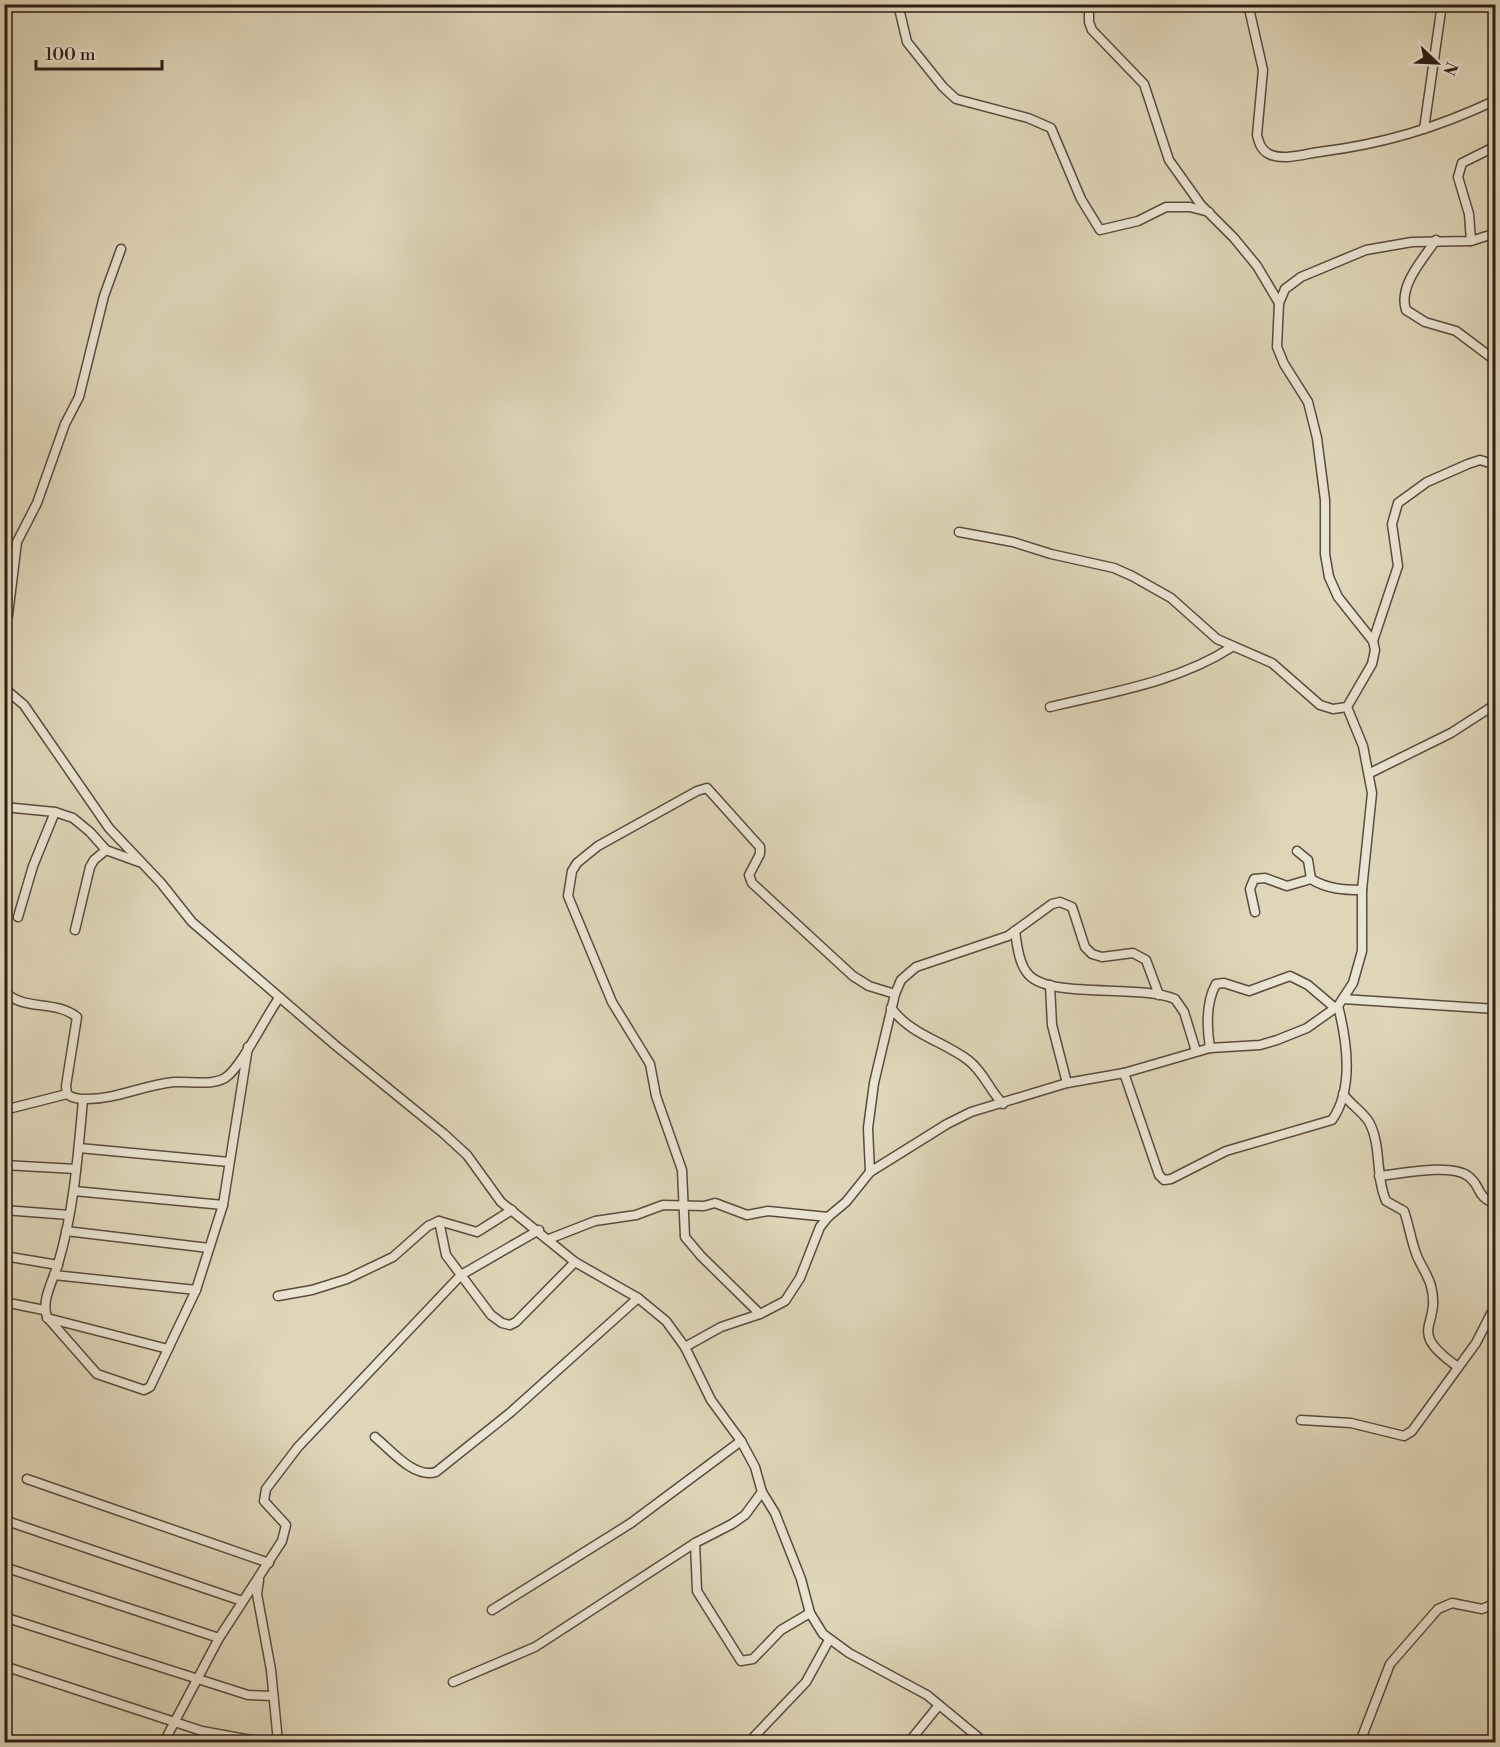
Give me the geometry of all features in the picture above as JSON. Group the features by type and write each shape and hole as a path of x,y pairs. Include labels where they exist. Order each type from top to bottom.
{"street":[{"path":"898,4 907,42 943,87 956,99 1028,118 1051,128 1081,199 1100,230 1138,221 1166,207 1190,207 1209,212"},
{"path":"1089,4 1089,22 1092,30 1144,84 1169,160 1209,212 1257,266 1280,303"},
{"path":"1248,4 1263,70 1257,135 1259,144 1267,153 1289,156 1338,152 1395,139 1496,100"},
{"path":"1424,129 1442,4"},
{"path":"1471,241 1469,214 1458,177 1459,168 1462,163 1496,146"},
{"path":"1373,641 1338,597 1329,577 1325,554 1325,500 1317,438 1308,402 1284,364 1277,347 1280,303 1285,289 1293,282 1358,254 1390,244 1436,240 1471,241 1496,233"},
{"path":"1436,240 1407,288 1404,302 1406,310 1425,322 1456,331 1496,361"},
{"path":"4,624 17,542 37,503 65,424 79,397 104,296 121,249"},
{"path":"685,1347 721,1327 760,1314 785,1301 800,1278 820,1227 846,1202 870,1172 971,1112 1067,1083 1124,1073 1196,1051 1260,1045 1307,1028 1339,1005 1353,983 1361,961 1362,890 1372,793 1370,773 1347,707 1375,656 1373,641 1398,566 1392,524 1398,502 1427,482 1468,464 1480,460 1496,465"},
{"path":"959,532 1005,540 1051,554 1114,568 1171,598 1217,639 1272,663 1320,705 1333,709 1347,707"},
{"path":"1050,707 1111,694 1191,670 1232,647"},
{"path":"4,688 24,705 105,823 161,883 192,922 279,998 443,1133 467,1155 493,1193 512,1210 576,1262 638,1298 666,1321 685,1347 711,1400 741,1441 755,1467 762,1492 775,1513 796,1566 810,1613 829,1640 939,1705 984,1743"},
{"path":"1370,773 1451,733 1496,704"},
{"path":"760,1314 689,1244 684,1228 686,1205 682,1170 656,1096 650,1064 612,1002 568,896 570,880 577,864 598,846 674,806 697,790 707,788 760,847 760,854 749,875 752,883 853,976 869,986 895,994"},
{"path":"4,807 55,812 82,825 106,850 139,862"},
{"path":"18,917 43,839 55,812"},
{"path":"75,930 90,867 94,860 106,850"},
{"path":"1297,851 1308,860 1311,879"},
{"path":"1255,912 1250,889 1254,879 1265,878 1287,886 1311,879 1329,887 1362,890"},
{"path":"870,1172 868,1128 874,1083 895,994 908,972 916,967 956,956 1015,932 1052,904 1067,904 1075,913 1085,947 1092,954 1102,957 1133,953 1146,960 1159,994"},
{"path":"1015,932 1027,974 1035,981 1050,985 1159,994 1174,999 1180,1004 1196,1051"},
{"path":"1210,1048 1210,1010 1216,984 1224,982 1249,991 1290,976 1339,1005 1496,1009"},
{"path":"1050,985 1052,1025 1067,1083"},
{"path":"4,991 22,1004 61,1009 77,1017 68,1065 67,1094"},
{"path":"4,1110 67,1094 83,1100 113,1096 146,1086 211,1082 225,1078 279,998"},
{"path":"1124,1073 1159,1174 1164,1180 1171,1179 1226,1151 1332,1120 1339,1110 1343,1094 1346,1055 1345,1030 1339,1005"},
{"path":"891,1008 906,1026 954,1051 978,1068 992,1094 1003,1104"},
{"path":"45,1313 97,1374 144,1390 150,1387 196,1290 223,1205 248,1047"},
{"path":"1343,1094 1368,1121 1377,1150 1379,1176 1386,1201 1404,1211 1418,1257 1431,1286 1433,1298 1427,1329 1429,1339 1435,1348 1458,1367"},
{"path":"45,1313 74,1191 83,1100"},
{"path":"79,1148 229,1162"},
{"path":"4,1165 76,1169"},
{"path":"1379,1176 1453,1170 1465,1174 1476,1183 1478,1193 1484,1200 1496,1204"},
{"path":"74,1191 223,1205"},
{"path":"549,1239 595,1221 636,1215 663,1205 704,1206 715,1203 747,1215 768,1211 828,1217"},
{"path":"4,1210 69,1215"},
{"path":"278,1296 312,1290 347,1279 393,1257 428,1226 439,1221 477,1232 512,1210"},
{"path":"439,1221 447,1255 491,1315 510,1325 516,1322 576,1262"},
{"path":"164,1743 219,1638 242,1600 270,1563 286,1533 286,1525 264,1501 266,1490 298,1447 461,1275 539,1230"},
{"path":"66,1231 209,1248"},
{"path":"4,1256 58,1265"},
{"path":"54,1275 196,1290"},
{"path":"375,1437 418,1472 429,1474 436,1472 480,1439 638,1298"},
{"path":"4,1302 168,1349"},
{"path":"1301,1420 1351,1424 1404,1436 1412,1431 1458,1367 1487,1324 1496,1304"},
{"path":"492,1610 632,1523 741,1441"},
{"path":"27,1479 270,1563"},
{"path":"453,1682 535,1647 695,1543 745,1515 762,1492"},
{"path":"4,1520 242,1600"},
{"path":"695,1543 698,1594 741,1661 746,1662 753,1659 781,1630 810,1613"},
{"path":"4,1567 219,1638"},
{"path":"260,1577 257,1594 271,1670 278,1743"},
{"path":"1360,1743 1390,1664 1438,1609 1452,1603 1482,1609 1496,1603"},
{"path":"4,1617 248,1695 273,1696"},
{"path":"749,1743 806,1682 829,1640"},
{"path":"4,1666 218,1735 264,1743"},
{"path":"909,1743 939,1705"}]}
